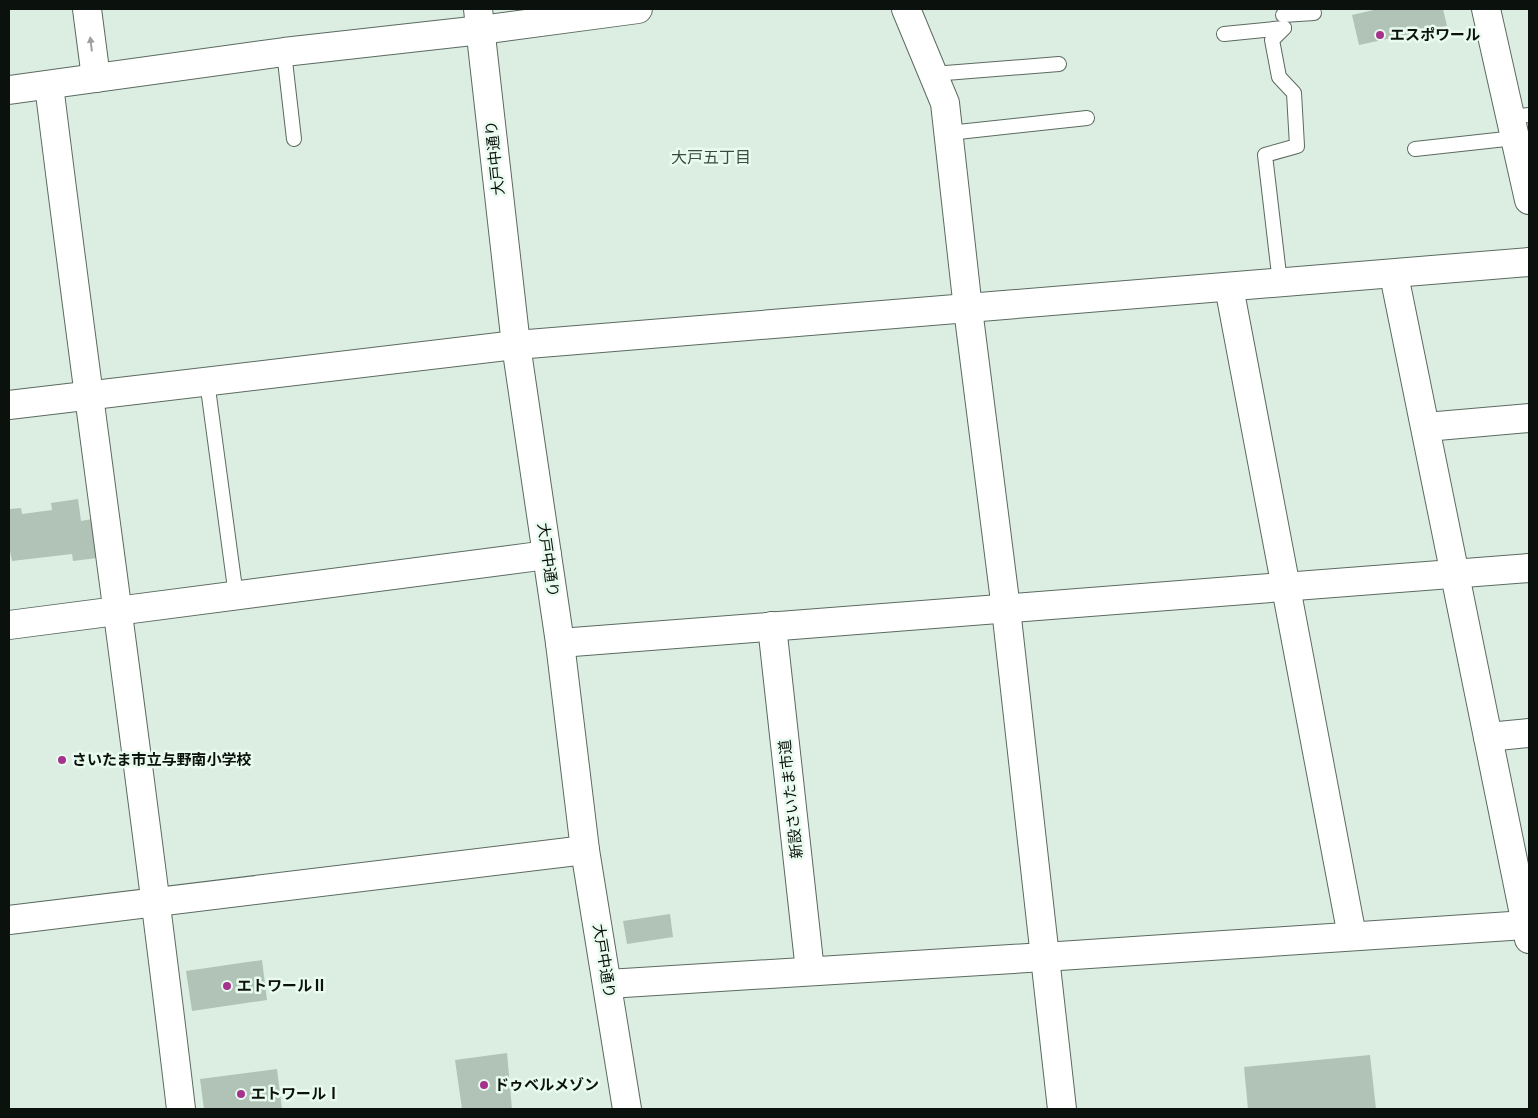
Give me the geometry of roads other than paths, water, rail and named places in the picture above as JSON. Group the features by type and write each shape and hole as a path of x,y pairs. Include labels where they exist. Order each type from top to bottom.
{"street":[{"path":"87,9 96,78"},
{"path":"9,90 284,52 479,19 638,9"},
{"path":"906,9 945,103 968,309 1006,609 1062,1109"},
{"path":"1486,9 1518,123 1529,200"},
{"name":"大戸中通り","path":"479,19 516,345 560,643 585,850 627,1109"},
{"path":"49,85 87,396 156,902 181,1109"},
{"path":"9,405 516,345 1394,275 1529,262"},
{"path":"608,984 1044,958 1352,936 1528,932 1525,893 1488,737 1394,275"},
{"path":"1228,287 1352,936"},
{"path":"1426,427 1529,418"},
{"path":"9,625 547,555"},
{"path":"560,643 1529,568"},
{"name":"新設さいたま市道","path":"772,626 810,971"},
{"path":"1488,737 1529,733"},
{"path":"9,920 585,850"}],"lane":[{"path":"1224,34 1283,17 1314,13"},
{"path":"1280,283 1265,155 1296,146 1294,93 1279,76 1272,40 1283,17"},
{"path":"284,52 294,139"},
{"path":"933,74 1058,64"},
{"path":"948,133 1087,118"},
{"path":"1415,149 1518,123"},
{"path":"207,381 236,596"}],"place":[{"name":"エスポワール","path":"1380,35"},
{"name":"さいたま市立与野南小学校","path":"62,760"},
{"name":"エトワールⅡ","path":"227,986"},
{"name":"ドゥベルメゾン","path":"484,1085"},
{"name":"エトワールⅠ","path":"241,1094"}],"district":[{"name":"大戸五丁目","path":"711,157"}]}
